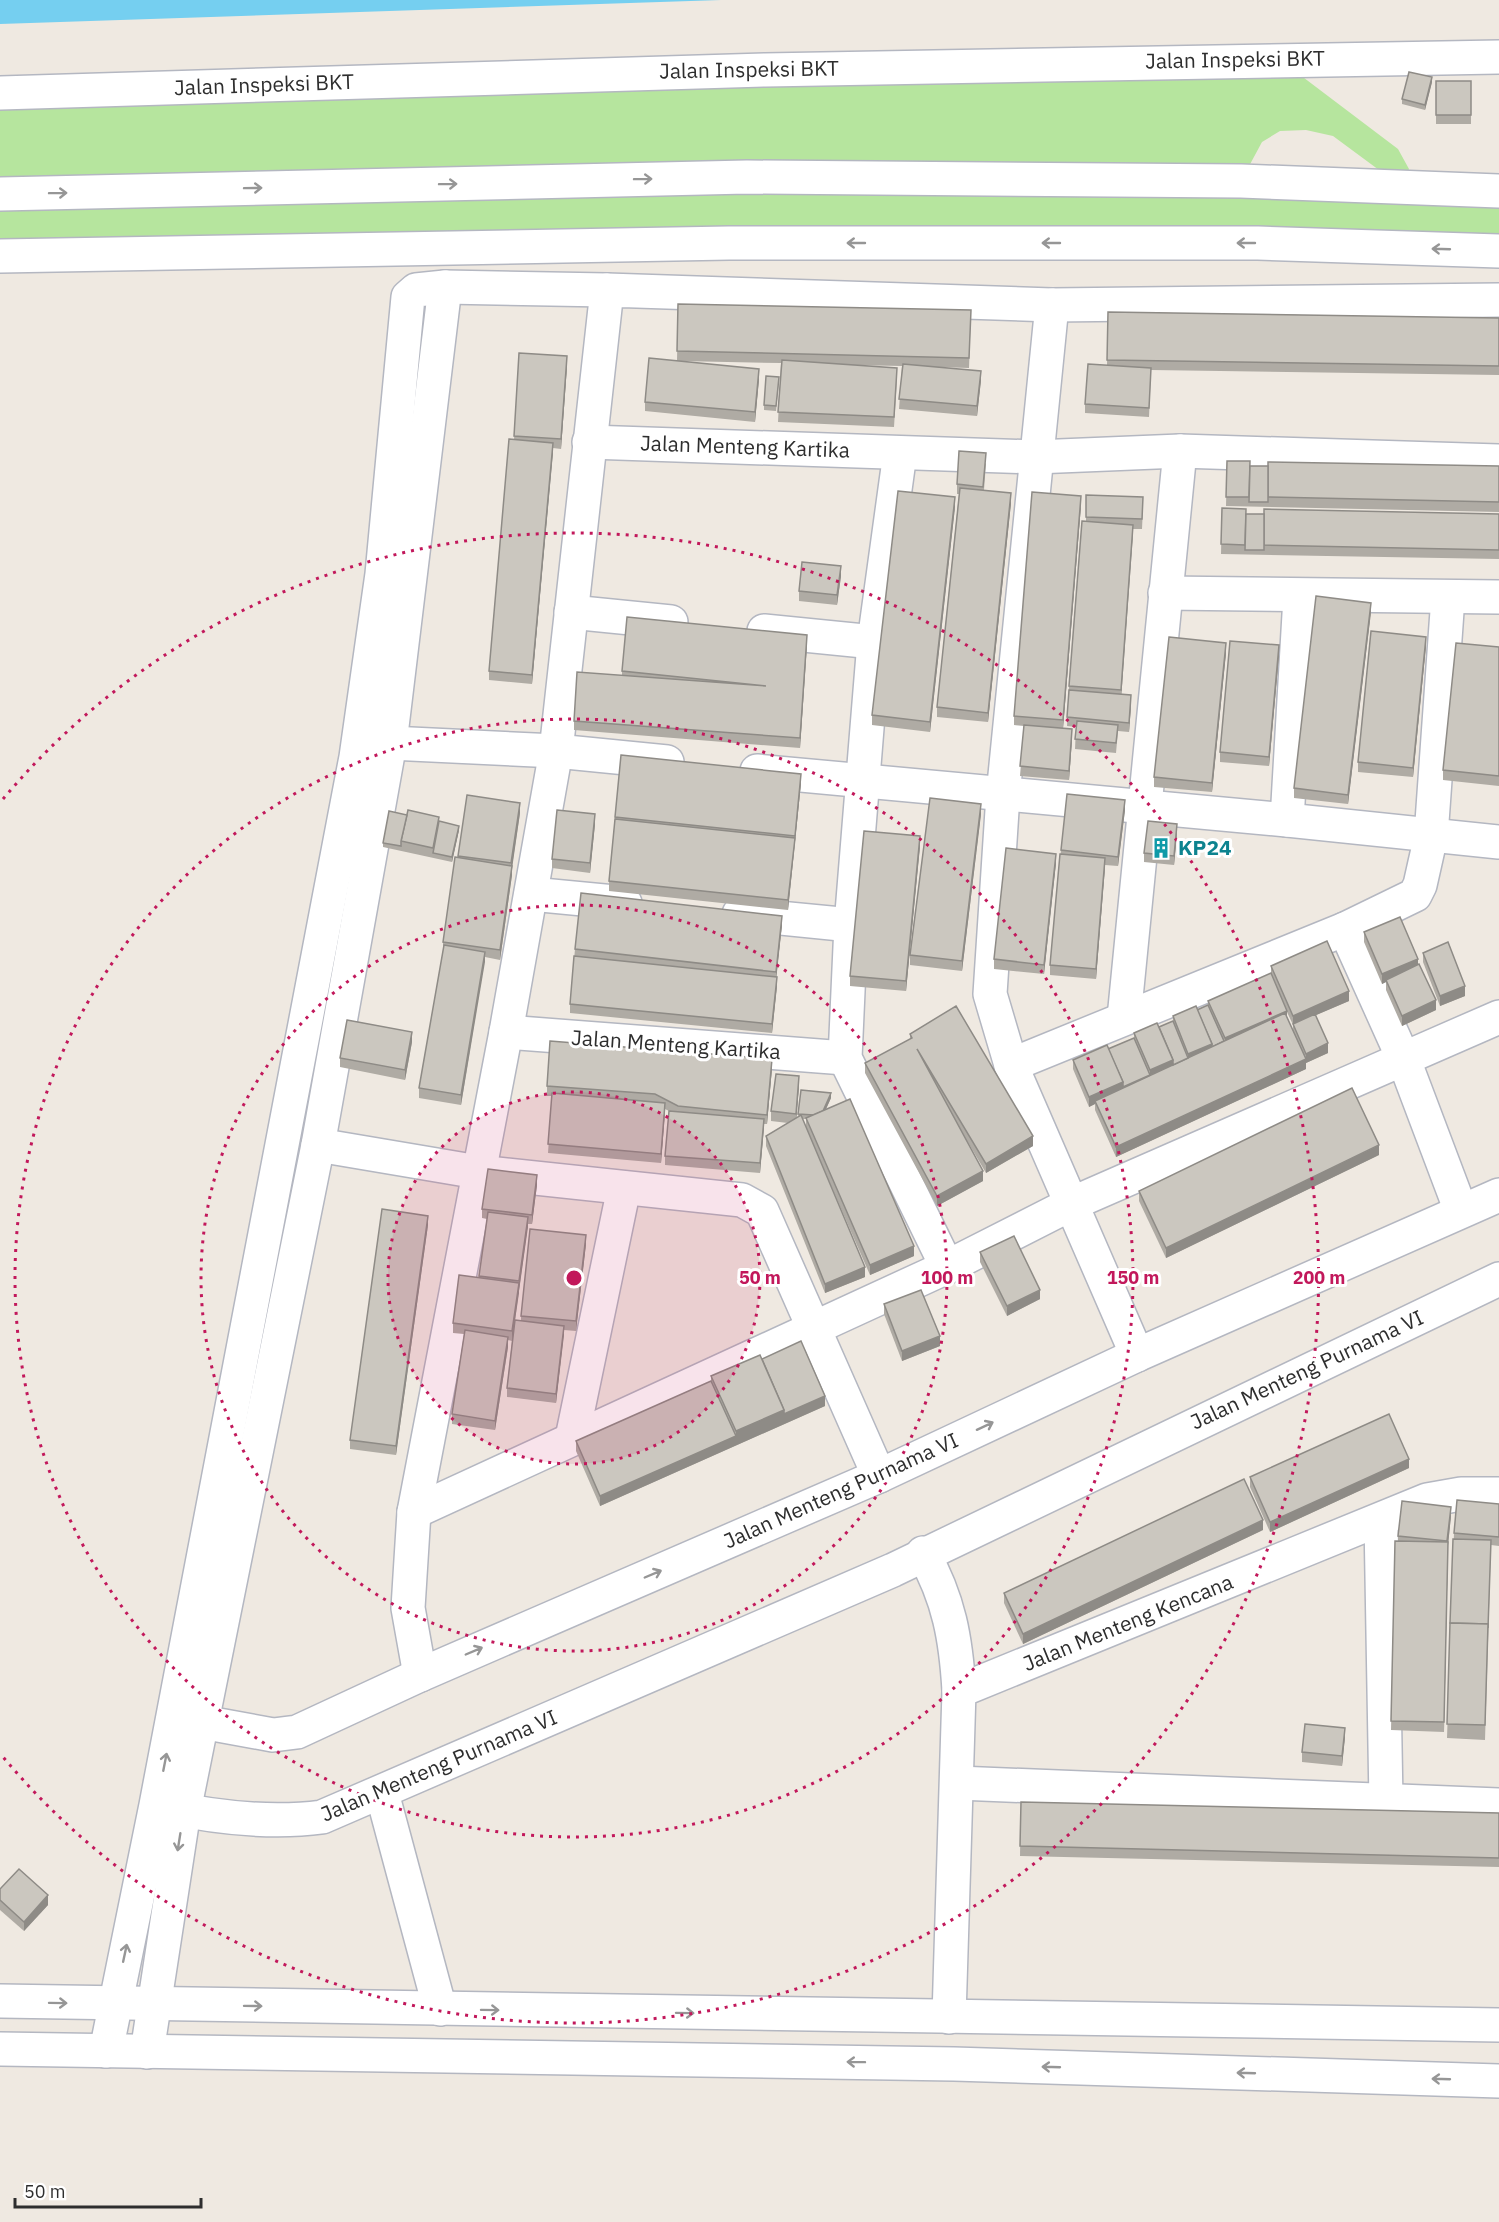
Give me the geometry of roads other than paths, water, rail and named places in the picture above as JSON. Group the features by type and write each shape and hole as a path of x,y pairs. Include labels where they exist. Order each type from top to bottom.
{"street":[{"name":"Jalan Inspeksi BKT","path":"0,93 788,69 1499,57"},
{"path":"0,194 747,177 1241,181 1499,191"},
{"path":"0,256 729,243 1258,243 1499,251"},
{"path":"106,2051 115,2004 170,1808 188,1719 318,1145 390,743 445,287"},
{"path":"188,1719 356,757 382,574 408,297 416,290 445,287 607,290 1052,305 1499,300"},
{"path":"420,1675 408,1608 414,1512 506,1032 556,751 607,290"},
{"path":"1052,305 1035,456 1004,795 990,994 1011,1065 1137,1355"},
{"name":"Jalan Menteng Kartika","path":"589,442 1035,456 1180,451 1499,461"},
{"path":"1124,1018 1180,451"},
{"path":"900,453 874,642 851,925 845,1058 947,1267"},
{"path":"1165,593 1300,597 1499,597"},
{"path":"1287,820 1300,597"},
{"path":"1011,1065 1345,929 1415,895 1420,885 1431,836 1448,597"},
{"path":"571,612 699,625"},
{"path":"734,628 874,642"},
{"path":"390,743 556,751 698,765"},
{"path":"733,769 1499,842"},
{"path":"531,894 650,906"},
{"path":"709,912 851,925"},
{"path":"1345,929 1404,1060 1461,1211"},
{"path":"414,1512 815,1329 947,1267 1071,1204 1499,1017"},
{"name":"Jalan Menteng Kartika","path":"506,1032 845,1058"},
{"path":"318,1145 478,1172 742,1200 754,1205 762,1211 879,1476"},
{"path":"572,1438 624,1188"},
{"name":"Jalan Menteng Purnama VI","path":"188,1719 283,1735 297,1732 420,1675 879,1476 1137,1355 1499,1195"},
{"name":"Jalan Menteng Purnama VI","path":"170,1808 291,1821 322,1817 882,1575 923,1553 1499,1279"},
{"name":"Jalan Menteng Kencana","path":"959,1691 1427,1500 1461,1494 1499,1494"},
{"path":"1381,1520 1386,1802"},
{"path":"920,2063 935,2017 958,1783 959,1691 957,1648 940,1582 923,1553"},
{"path":"958,1783 1499,1805"},
{"path":"382,1793 440,2009"},
{"path":"147,2052 170,1808"},
{"path":"0,2001 1499,2025"},
{"path":"0,2049 920,2063 1499,2081"}],"water":[{"path":"0,0 721,0 0,24"}],"place":[{"name":"KP24","path":"1161,848"}]}
